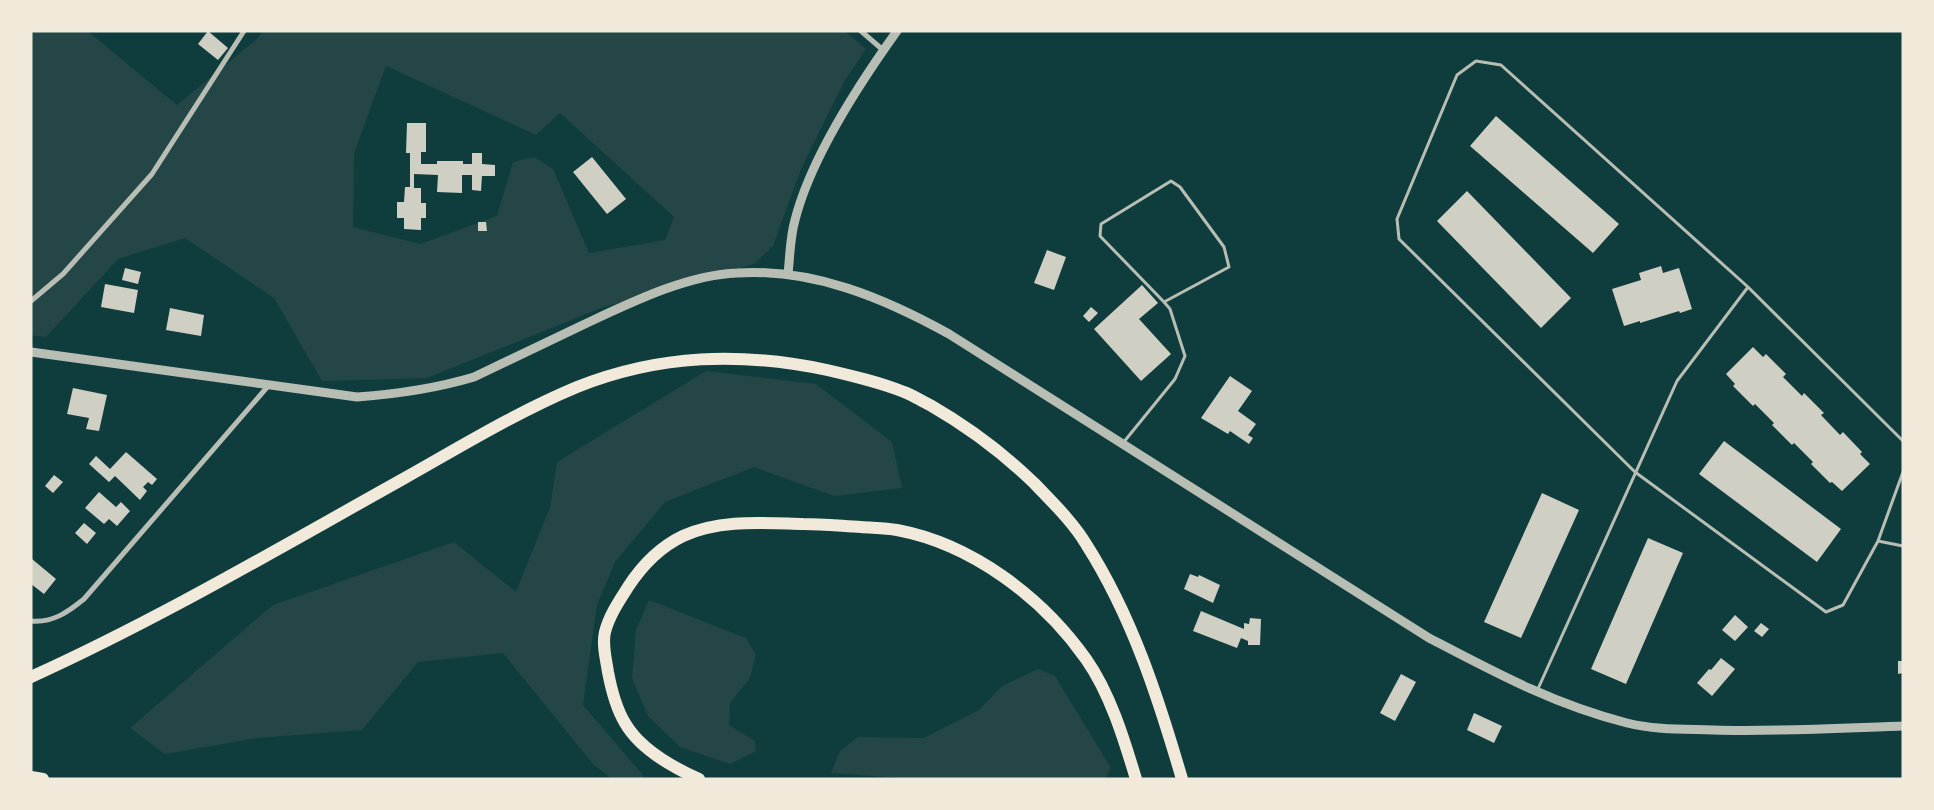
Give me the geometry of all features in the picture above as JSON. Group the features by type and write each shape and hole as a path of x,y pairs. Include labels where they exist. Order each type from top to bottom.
{"highway":[{"path":"31,677 175,605 522,414 577,388 657,363 707,359 755,359 801,365 861,378 906,392 958,421 1005,455 1049,498 1085,541 1124,612 1147,668 1182,779"},
{"path":"699,779 662,759 625,724 617,706 609,679 605,654 605,633 613,613 635,577 659,552 685,536 708,527 738,523 815,524 896,530 932,540 979,560 1016,586 1054,620 1087,660 1108,701 1128,752 1136,779"},
{"path":"31,777 43,779"}],"street":[{"path":"31,301 63,274 152,174 244,31"},
{"path":"861,31 883,50"},
{"path":"788,274 795,221 815,168 848,105 897,31"},
{"path":"31,352 357,397 404,394 444,386 474,377 646,296 697,280 736,272 788,274 826,281 912,313 949,334 1429,638 1511,682 1572,706 1628,723 1664,729 1746,731 1903,726"},
{"path":"31,621 51,620 64,615 84,599 269,384"}],"lane":[{"path":"1903,441 1748,287 1501,65 1476,62 1457,75 1397,219 1399,238 1635,472 1826,612 1843,605 1878,541 1903,472"},
{"path":"1123,444 1175,379 1185,356 1170,309 1100,236 1101,224 1171,181 1180,187 1224,247 1229,267 1164,302"},
{"path":"1537,692 1676,381 1748,287"},
{"path":"1878,541 1903,546"}],"shaded area":[{"path":"31,31 91,31 90,33 177,105 257,39 263,31 844,31 866,49 845,80 801,169 773,246 754,264 601,308 427,378 322,381 274,298 185,238 118,259 46,337 31,335","holes":["386,66 536,135 560,113 674,217 665,240 589,253 553,169 534,157 513,162 497,216 420,244 353,227 354,153"]},
{"path":"706,371 816,384 892,442 902,488 834,496 754,467 665,502 615,562 597,605 583,705 643,775 644,779 612,779 593,764 503,653 418,662 362,730 257,738 165,754 130,728 273,605 454,542 516,592 550,507 557,462"},
{"path":"649,600 746,638 756,655 750,678 730,703 729,725 755,741 756,751 730,764 680,747 648,716 632,678 636,630"},
{"path":"1038,669 1055,676 1111,768 1105,779 914,779 831,773 840,751 858,737 924,738 979,710 1002,686"}],"building":[{"path":"208,31 228,48 218,60 198,44"},
{"path":"1496,116 1619,224 1593,253 1470,146"},
{"path":"407,123 426,123 426,152 421,152 421,164 437,164 437,161 463,161 463,164 472,164 472,153 482,153 482,164 495,165 495,176 482,176 481,191 472,190 472,175 462,175 462,193 437,192 438,175 414,174 414,188 421,188 421,203 426,203 426,218 421,218 421,230 404,229 404,218 397,218 397,202 404,202 405,187 410,187 410,153 406,153"},
{"path":"592,157 626,199 607,214 573,172"},
{"path":"1467,191 1571,298 1541,328 1437,221"},
{"path":"478,222 486,222 487,231 478,231"},
{"path":"1047,250 1066,257 1054,290 1034,283"},
{"path":"1661,266 1663,273 1679,268 1692,309 1624,326 1612,289 1641,280 1639,273"},
{"path":"125,268 141,272 138,284 122,280"},
{"path":"105,284 138,290 134,313 101,307"},
{"path":"1142,285 1158,303 1139,319 1171,354 1141,381 1094,329"},
{"path":"1091,307 1098,313 1089,322 1083,316"},
{"path":"170,308 204,315 201,336 166,330"},
{"path":"1753,347 1763,357 1766,354 1786,374 1783,377 1802,396 1804,393 1824,413 1821,415 1840,435 1843,432 1862,452 1860,454 1870,464 1842,491 1832,482 1830,483 1794,443 1792,445 1772,425 1774,423 1755,404 1753,406 1733,386 1735,384 1726,374"},
{"path":"1230,376 1252,391 1238,411 1256,424 1248,435 1253,438 1249,444 1230,431 1228,434 1201,418"},
{"path":"73,388 107,395 99,431 86,429 89,418 67,414"},
{"path":"1724,441 1841,529 1817,562 1699,474"},
{"path":"126,452 157,479 152,485 148,482 143,487 147,491 140,500 115,476 109,482 89,464 96,456 110,469"},
{"path":"54,475 63,482 53,493 45,486"},
{"path":"99,492 116,507 121,502 130,511 117,526 109,519 104,524 85,508"},
{"path":"1542,493 1579,510 1521,638 1484,622"},
{"path":"84,523 96,533 87,544 75,533"},
{"path":"1648,538 1683,553 1626,684 1591,669"},
{"path":"32,559 56,579 44,594 31,584"},
{"path":"1190,574 1198,577 1199,575 1220,585 1213,603 1184,589"},
{"path":"1201,611 1244,629 1244,623 1249,624 1250,618 1261,619 1260,645 1248,645 1248,641 1241,638 1237,648 1193,631"},
{"path":"1735,615 1748,627 1735,641 1722,630"},
{"path":"1761,623 1769,629 1762,637 1754,631"},
{"path":"1721,658 1735,669 1712,696 1697,683"},
{"path":"1898,661 1903,661 1903,673 1898,674"},
{"path":"1401,674 1416,682 1395,721 1380,713"},
{"path":"1474,713 1502,726 1494,743 1467,730"}]}
